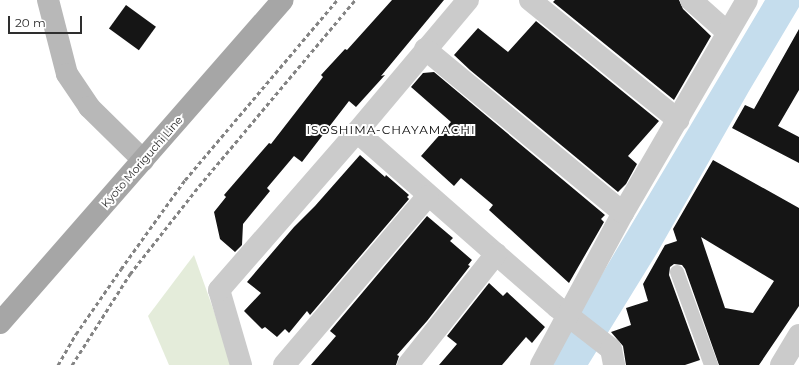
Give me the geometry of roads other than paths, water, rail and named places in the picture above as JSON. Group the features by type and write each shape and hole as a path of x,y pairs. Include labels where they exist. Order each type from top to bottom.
{"main road":[{"name":"Kyoto Moriguchi Line","path":"0,323 283,0"}],"street":[{"path":"48,0 67,74 89,107 143,160"},
{"path":"241,365 219,290 357,132 425,49 468,0"},
{"path":"530,0 678,120"},
{"path":"691,0 727,32"},
{"path":"541,365 623,213 747,0"},
{"path":"425,49 623,213"},
{"path":"357,132 428,196 557,307 568,314 613,357"},
{"path":"284,365 428,196"},
{"path":"408,365 496,254"},
{"path":"781,365 799,335"}],"lane":[{"path":"677,272 711,365"}],"water":[{"path":"765,0 799,0 799,7 749,91 657,253 588,365 548,365"}],"railway":[{"path":"58,365 76,334 185,180 337,0"},
{"path":"72,365 130,274 199,186 355,0"}],"district":[{"name":"ISOSHIMA-CHAYAMACHI","path":"391,130"}]}
